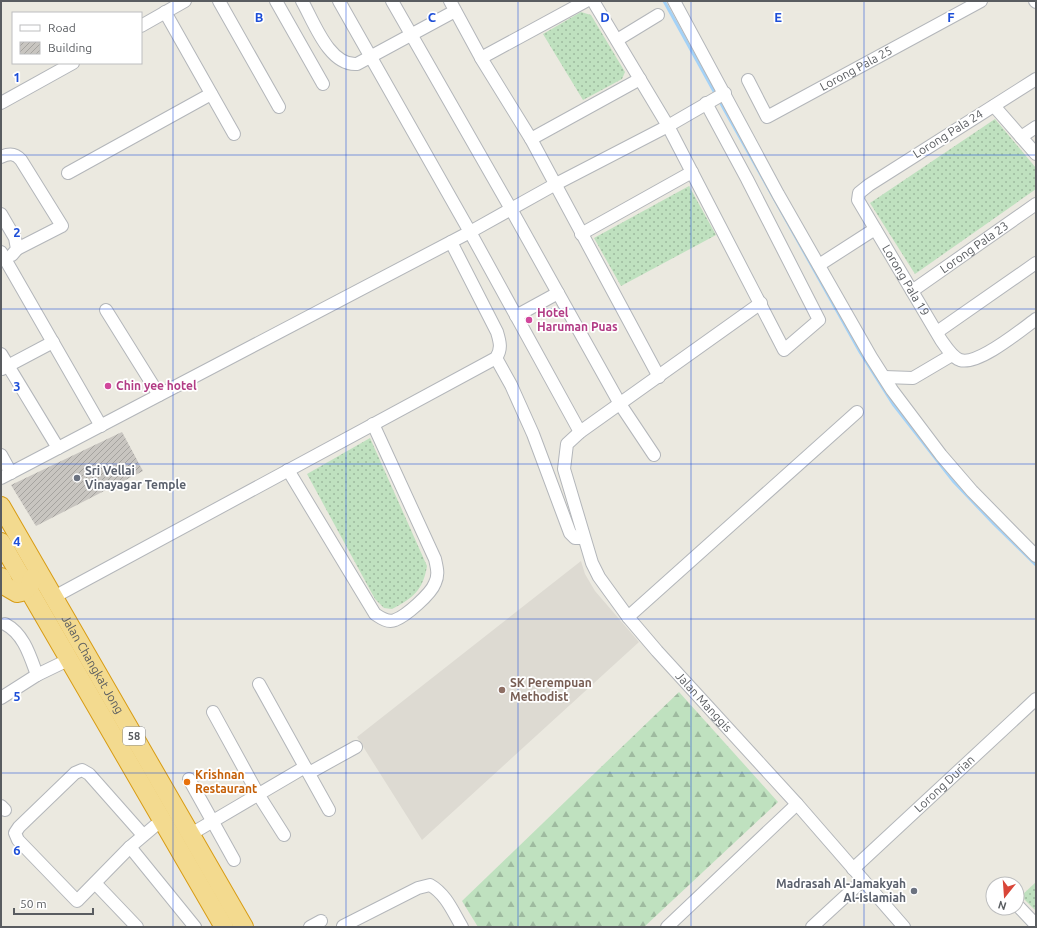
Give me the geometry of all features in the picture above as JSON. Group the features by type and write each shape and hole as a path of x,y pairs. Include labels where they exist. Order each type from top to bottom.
{"highway":[{"name":"Jalan Changkat Jong","path":"1,506 244,927"},
{"name":"Jalan Changkat Jong","path":"1,542 163,819 224,927"},
{"path":"1,577 5,586 10,591 17,593 23,592 28,588 32,580 32,574 24,546"}],"street":[{"path":"142,25 185,1"},
{"path":"220,1 279,107"},
{"path":"276,1 323,84"},
{"path":"302,1 330,50 337,58 351,64 357,64 411,34 452,6 481,58 531,138 554,185 659,377"},
{"path":"339,1 470,232 580,432 761,303"},
{"path":"392,1 620,404 654,455"},
{"path":"481,58 586,1"},
{"path":"593,1 668,126 784,350 819,320 708,103"},
{"path":"674,1 819,265 884,377 919,428 941,455 972,491 1036,556"},
{"name":"Lorong Pala 25","path":"748,80 767,117 981,1"},
{"path":"165,12 234,134"},
{"path":"617,40 658,15"},
{"path":"1,103 71,64"},
{"path":"531,138 640,79"},
{"name":"Lorong Pala 24","path":"861,191 1036,79"},
{"path":"68,174 211,94"},
{"path":"1,455 6,476 470,232 554,185 668,126 724,94"},
{"path":"994,106 1036,154"},
{"path":"1021,137 1036,128"},
{"path":"1,157 10,154 16,155 21,160 62,226 17,249 3,258 101,426"},
{"path":"581,234 692,172"},
{"name":"Lorong Pala 19","path":"861,191 859,193 858,200 952,355"},
{"name":"Lorong Pala 23","path":"912,291 1036,204"},
{"path":"1,214 15,238 17,249"},
{"path":"819,265 875,229"},
{"path":"54,597 496,358 500,352 501,343 497,332 451,242"},
{"path":"937,332 1036,263"},
{"path":"516,316 558,293"},
{"path":"106,310 158,395"},
{"path":"884,377 906,379 913,378 952,355 959,360 967,362 980,358 1036,319"},
{"path":"4,368 53,342"},
{"path":"1,354 4,368 58,448"},
{"path":"496,358 511,385 533,434 570,533 575,538 584,538"},
{"path":"628,617 857,412"},
{"path":"288,470 376,614 385,621 394,621 429,595 435,584 438,573 435,559 373,424"},
{"name":"Jalan Manggis","path":"580,432 567,444 564,469 592,563 599,577 628,617 797,804 904,927"},
{"path":"5,624 14,629 22,640 37,675"},
{"path":"1,698 37,675 70,659"},
{"path":"259,684 329,810"},
{"name":"Lorong Durian","path":"853,869 1036,699"},
{"path":"213,712 258,794 284,835"},
{"path":"191,834 258,794 356,747"},
{"path":"143,835 89,774 82,770 75,773 19,827 15,833 18,840 77,901 130,847 163,819"},
{"path":"189,779 234,860"},
{"path":"667,927 797,804"},
{"path":"130,847 195,927"},
{"path":"812,927 863,880"},
{"path":"95,883 137,927"},
{"path":"343,926 418,888 430,885 438,889 444,896 462,927"},
{"path":"1025,913 1036,925"},
{"path":"310,927 321,921"}],"shaded area":[{"name":"SK Perempuan Methodist","path":"581,561 585,574 595,591 639,642 422,840 357,737"}],"green space":[{"path":"581,12 591,15 625,72 622,79 583,100 543,34"},
{"path":"995,119 1036,168 1036,189 915,274 870,203"},
{"path":"689,186 716,235 621,286 594,238"},
{"path":"370,438 427,566 423,581 416,592 406,601 392,609 384,608 375,599 307,474"},
{"path":"679,692 778,802 644,927 478,927 462,901"},
{"path":"1036,882 1036,911 1025,900 1025,892"}],"building":[{"name":"Sri Vellai Vinayagar Temple","path":"122,432 143,471 36,526 11,485"}],"waterway":[{"path":"664,1 716,95"},
{"path":"719,100 860,352 893,404 954,482 1036,565"}],"place":[{"name":"Hotel Haruman Puas","path":"529,320"},
{"name":"Chin yee hotel","path":"108,386"},
{"name":"Sri Vellai Vinayagar Temple","path":"77,478"},
{"name":"SK Perempuan Methodist","path":"502,690"},
{"name":"Krishnan Restaurant","path":"187,782"},
{"name":"Madrasah Al-Jamakyah Al-Islamiah","path":"914,891"}]}
